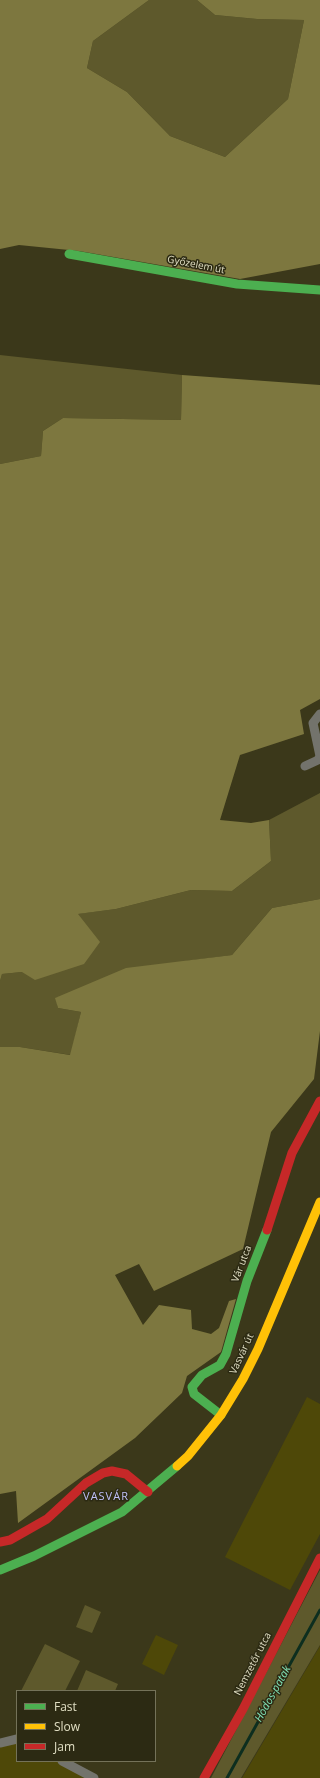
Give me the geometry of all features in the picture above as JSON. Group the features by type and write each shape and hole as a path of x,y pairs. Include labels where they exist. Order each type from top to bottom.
{"street":[{"name":"Győzelem út","path":"69,254 155,268 237,284 320,290"},
{"path":"305,766 318,760 320,756 313,723 320,714"},
{"name":"Vár utca","path":"221,1415 194,1394 192,1387 202,1375 220,1365 226,1354 247,1281 269,1226 292,1152 320,1101"},
{"name":"Vasvár út","path":"0,1570 34,1556 108,1520 148,1492 188,1456 221,1415 243,1379 258,1349 320,1202"},
{"path":"0,1542 10,1540 47,1519 86,1483 103,1473 112,1471 126,1474 148,1492"},
{"name":"Nemzetőr utca","path":"204,1778 240,1714 320,1558"},
{"path":"0,1743 16,1739"},
{"path":"64,1762 94,1778"}],"shaded area":[{"path":"0,0 149,0 93,41 87,68 127,92 170,136 225,157 288,99 304,20 257,19 215,15 197,0 320,0 320,264 240,279 79,251 19,245 0,249"},
{"path":"149,0 197,0 215,15 257,19 304,20 288,99 225,157 170,136 127,92 87,68 93,41"},
{"path":"0,355 182,375 181,420 63,418 43,431 41,456 0,464"},
{"path":"182,375 320,385 320,699 300,710 304,734 240,755 220,820 251,823 269,820 271,861 232,891 191,890 116,909 78,914 100,942 84,964 35,980 22,972 2,974 0,981 0,464 41,456 43,431 63,418 181,420"},
{"path":"320,793 320,899 272,908 232,955 186,961 56,998 58,1008 81,1012 71,1055 20,1047 0,1047 0,981 2,974 22,972 77,914 116,909 191,890 232,891 271,861 269,820"},
{"path":"320,899 320,1031 314,1079 271,1132 243,1249 154,1291 139,1264 115,1275 143,1325 159,1305 191,1310 192,1329 211,1334 219,1328 229,1301 236,1299 221,1352 187,1376 182,1393 135,1438 18,1523 16,1491 0,1494 0,1047 20,1047 70,1055 81,1012 58,1008 55,998 126,968 232,955 272,908"},
{"path":"307,1397 320,1404 320,1534 290,1590 225,1557"},
{"path":"320,1570 320,1645 241,1778 211,1778"},
{"path":"85,1605 101,1612 92,1633 76,1627"},
{"path":"156,1635 178,1645 164,1675 142,1664"},
{"path":"45,1644 80,1661 66,1690 22,1690"},
{"path":"320,1646 320,1778 242,1778"},
{"path":"86,1670 118,1684 115,1690 77,1690"},
{"path":"16,1739 16,1762 64,1762 94,1778 0,1778 0,1743"}],"waterway":[{"name":"Hódos-patak","path":"227,1778 320,1610"}],"traffic: fast":[{"path":"69,254 237,284 320,290"},
{"path":"221,1415 194,1394 192,1387 202,1375 220,1365 226,1354 247,1281 267,1230"},
{"path":"0,1570 34,1556 122,1512 177,1466"}],"traffic: slow":[{"path":"177,1466 188,1456 221,1415 243,1379 258,1349 320,1202"}],"traffic: jam":[{"path":"267,1230 292,1153 320,1101"},
{"path":"0,1542 10,1540 47,1519 86,1483 103,1473 112,1471 126,1474 148,1492"},
{"path":"204,1778 243,1709 320,1558"}],"district":[{"name":"VASVÁR","path":"106,1497"}]}
